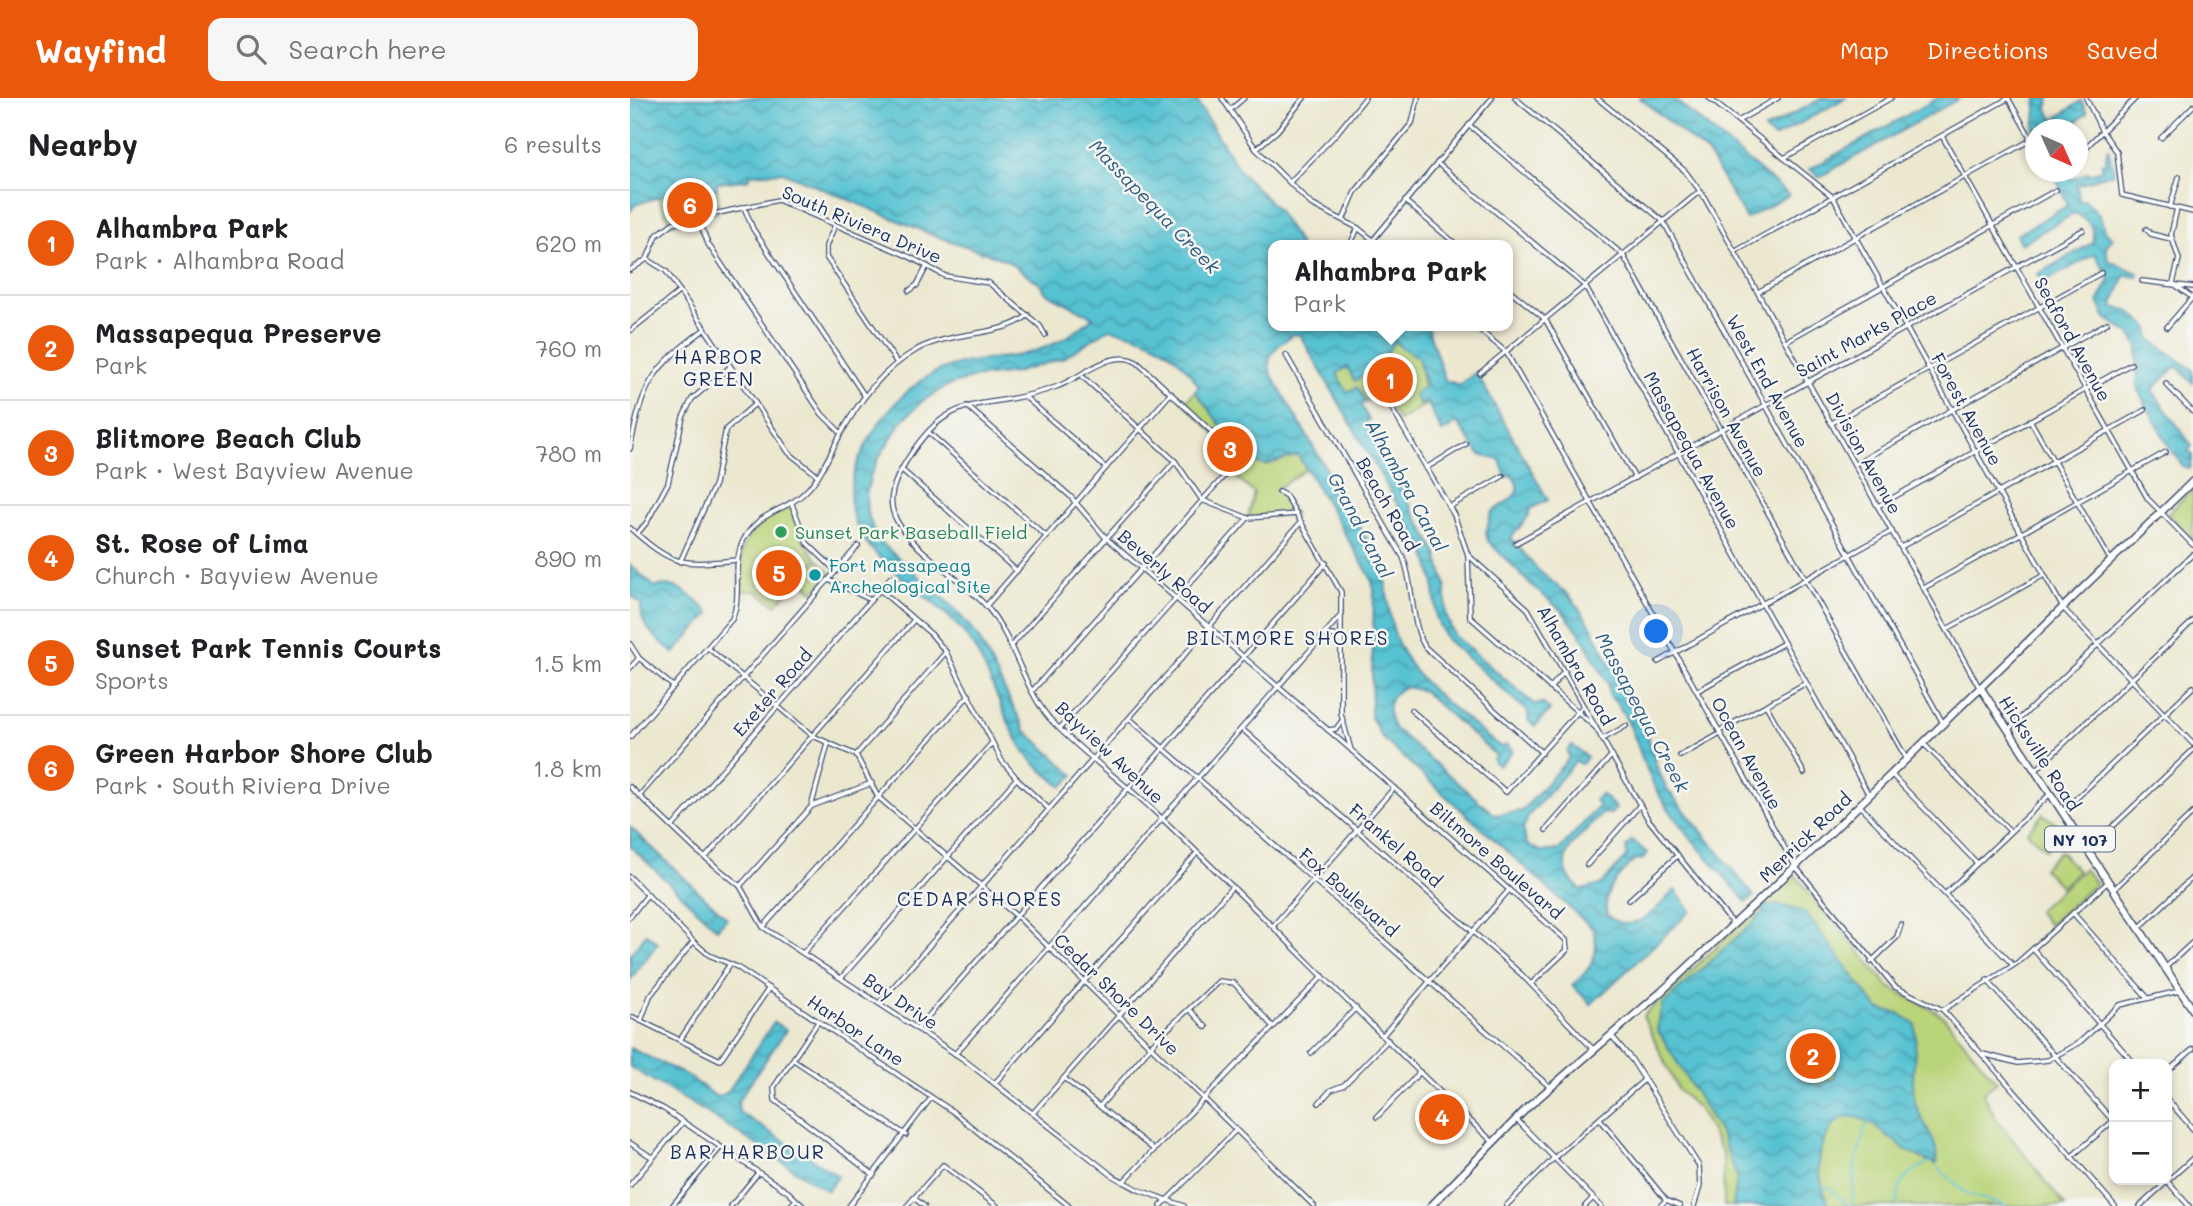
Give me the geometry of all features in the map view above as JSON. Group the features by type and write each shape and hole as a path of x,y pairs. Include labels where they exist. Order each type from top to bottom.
{"main road":[{"name":"Merrick Road","path":"1431,1206 1516,1119 1795,866 2193,481"},
{"name":"Hicksville Road","path":"1980,687 2193,1009"}],"street":[{"path":"1222,98 1256,149 1317,208 1343,220 1373,240 1492,98"},
{"path":"1230,110 1244,98"},
{"path":"1256,149 1277,131 1304,98"},
{"path":"1290,182 1337,134 1365,98"},
{"path":"1343,220 1355,192 1412,123 1418,98"},
{"name":"West End Avenue","path":"1515,98 1663,221 1943,723"},
{"name":"Division Avenue","path":"1597,98 1685,171 1702,192 1980,687"},
{"name":"Forest Avenue","path":"1709,98 1833,197 2063,608 2193,744"},
{"path":"1738,121 1778,98"},
{"path":"1784,158 1891,98"},
{"path":"1735,251 2008,98 2030,139 1758,292"},
{"path":"2086,98 2102,131 2117,152 2123,197 2193,212"},
{"path":"2088,144 2136,98"},
{"path":"2161,138 2193,106"},
{"name":"Harrison Avenue","path":"1469,125 1623,254 1906,759"},
{"name":"Seaford Avenue","path":"1942,135 2149,501 2193,545"},
{"name":"Massapequa Avenue","path":"1437,163 1585,286 1869,795"},
{"path":"2170,207 2179,177"},
{"path":"1785,341 2056,190"},
{"path":"1480,373 1663,221 1702,192"},
{"name":"South Riviera Drive","path":"630,270 647,259 654,240 667,226 778,200 951,278 989,283 1028,315 1045,335"},
{"path":"1405,201 1451,240"},
{"path":"744,207 752,229 864,395"},
{"path":"2173,283 2179,259 2171,239 2177,208"},
{"path":"698,218 708,244 822,414 841,433"},
{"path":"835,225 826,246 826,257 898,363"},
{"path":"1351,240 1357,228"},
{"path":"2146,229 2151,234 2171,239"},
{"name":"Saint Marks Place","path":"1516,543 2083,230"},
{"path":"647,259 666,271 789,453 818,476"},
{"path":"909,291 917,285 927,266"},
{"path":"1832,424 2101,273"},
{"path":"2142,281 2193,287"},
{"path":"2167,327 2192,298 2173,283"},
{"path":"630,331 680,291"},
{"path":"1513,293 1545,319 1634,478"},
{"path":"630,737 734,615 737,560 745,538 755,524 775,508 805,493 818,476 864,395 898,363 936,341 966,333 1013,327 1028,315"},
{"path":"1854,464 2107,323"},
{"path":"630,449 639,402 653,373 669,356 705,329"},
{"name":"Ocean Avenue","path":"1481,331 1506,352 1795,866 1871,962 1895,987 1943,1010 2115,1206"},
{"name":"Beach Road","path":"1286,355 1403,557 1412,586 1415,624 1425,647 1542,753"},
{"name":"Bayview Avenue","path":"1202,500 1233,465 1212,432 1138,363 1126,357 1110,358 1082,376 1024,396 967,406 946,414 927,431 902,470 891,494 898,524 986,606 1012,645 1044,710 1060,728 1162,819 1494,1143"},
{"path":"1878,506 2131,364"},
{"path":"636,534 647,522 668,483 683,416 692,399 730,367"},
{"path":"1082,376 1175,461 1202,500 1248,518 1297,514"},
{"path":"2166,384 2193,412"},
{"name":"Alhambra Road","path":"1378,385 1461,529 1468,555 1528,609 1640,805 1734,924"},
{"path":"986,606 1171,393"},
{"path":"1024,396 1107,468"},
{"path":"680,562 715,484 726,429 755,404"},
{"name":"Beverly Road","path":"967,406 1076,503 1106,538 1351,750"},
{"path":"1901,547 2145,410"},
{"path":"2030,420 2111,562"},
{"path":"927,431 1047,537"},
{"path":"1426,468 1466,444"},
{"path":"1924,588 2166,452"},
{"path":"1012,645 1175,461"},
{"path":"902,470 1017,571"},
{"path":"1449,507 1503,476"},
{"path":"1279,492 1297,514 1341,592 1342,720 1351,750"},
{"path":"1033,690 1202,500"},
{"path":"791,502 807,543 835,572"},
{"path":"1060,728 1248,518"},
{"path":"879,1003 1301,522"},
{"path":"630,528 658,552 680,562 737,560"},
{"path":"1658,662 1892,531"},
{"path":"640,795 858,546"},
{"path":"2008,730 2193,554"},
{"path":"1468,555 1470,617 1597,729"},
{"path":"917,1029 1326,563"},
{"path":"1947,629 2044,575"},
{"name":"Exeter Road","path":"673,826 891,577"},
{"path":"828,580 871,600"},
{"path":"880,590 946,652 992,743 1016,779 1049,809"},
{"path":"955,1054 1343,612"},
{"path":"705,858 914,620"},
{"path":"2035,771 2193,621"},
{"path":"1323,636 1334,635 1342,645"},
{"path":"1697,691 1784,643"},
{"path":"630,644 639,658 674,687"},
{"path":"708,648 813,736 856,755 946,652"},
{"path":"630,668 639,658"},
{"path":"1550,688 1565,671"},
{"path":"1681,756 1807,683"},
{"path":"2062,812 2193,687"},
{"path":"763,927 969,695"},
{"path":"1766,705 1804,773"},
{"path":"1411,710 1506,792 1583,706"},
{"name":"Fox Boulevard","path":"1129,718 1550,1088"},
{"path":"1328,730 1337,728 1342,720"},
{"path":"1603,739 1626,726"},
{"name":"Frankel Road","path":"1241,728 1531,984"},
{"path":"804,952 992,743"},
{"path":"1923,743 2010,831"},
{"path":"811,807 828,744"},
{"name":"Biltmore Boulevard","path":"1351,750 1566,940 1567,950 1531,984"},
{"path":"2088,851 2193,750"},
{"name":"Cedar Shore Drive","path":"856,755 878,797 1016,916 1314,1206"},
{"path":"1546,830 1612,755"},
{"path":"1891,773 1977,863"},
{"path":"841,978 1016,779"},
{"path":"740,886 811,807 872,783"},
{"name":"Bay Drive","path":"630,787 705,858 740,886 763,927 955,1054 1100,1168 1123,1182 1184,1206"},
{"path":"1272,927 1394,788"},
{"path":"1944,894 2050,794"},
{"path":"1587,865 1640,805"},
{"path":"1859,805 2013,965"},
{"path":"2113,890 2193,813"},
{"path":"995,1083 1197,853"},
{"path":"1629,900 1678,855"},
{"name":"Harbor Lane","path":"630,877 709,955 730,964 769,988 932,1098 1069,1206"},
{"path":"2139,929 2193,877"},
{"path":"1943,1010 2013,965 2108,882"},
{"path":"1033,1113 1232,887"},
{"path":"1383,1035 1509,890"},
{"path":"630,917 648,894"},
{"path":"2073,913 2147,997"},
{"path":"1871,962 1897,937 1901,925"},
{"path":"641,1021 650,996 694,942"},
{"path":"2165,968 2193,942"},
{"path":"2033,949 2130,1059"},
{"path":"680,1040 730,964"},
{"path":"1123,1182 1323,976"},
{"path":"1987,980 2109,1115"},
{"path":"1100,1106 1174,1021 1190,1010 1219,981 1228,981 1239,988 1273,1027"},
{"path":"1531,984 1594,1051"},
{"path":"633,1017 718,1060 769,988"},
{"path":"1981,1054 2025,1063 2056,1057 2080,1042 2120,1005 2179,990"},
{"path":"1311,1053 1356,1008"},
{"path":"1190,1010 1206,1027"},
{"path":"818,1022 774,1087 775,1100 874,1175"},
{"path":"1611,1035 1632,1060 1699,1166 1700,1186 1694,1206"},
{"path":"1320,1103 1331,1090 1344,1085 1388,1040"},
{"path":"2172,1068 2193,1049"},
{"path":"1991,1065 1999,1059"},
{"path":"793,1060 906,1135"},
{"path":"1377,1117 1420,1072"},
{"path":"1064,1078 1153,1149"},
{"path":"1506,1206 1554,1158 1644,1080"},
{"path":"630,1092 683,1122 803,1206"},
{"path":"850,1206 932,1098"},
{"path":"2172,1105 2193,1129"},
{"path":"1516,1119 1601,1206"},
{"path":"1600,1119 1666,1200 1680,1206"},
{"path":"630,1185 683,1122"},
{"path":"2071,1157 2113,1122"},
{"path":"1161,1206 1236,1130"},
{"path":"630,1143 653,1158"},
{"path":"672,1206 720,1147"},
{"path":"2172,1176 2193,1158"},
{"path":"907,1206 943,1165 997,1206"},
{"path":"731,1206 758,1173"},
{"path":"2140,1206 2162,1185"},
{"path":"2170,1185 2189,1206"},
{"path":"914,1198 924,1206"},
{"path":"1585,1206 1593,1198"},
{"path":"790,1206 796,1200"},
{"path":"1660,1206 1666,1200"}],"green space":[{"path":"691,188 695,192 717,188 718,213 671,224 658,197"},
{"path":"1395,340 1399,346 1418,357 1427,404 1398,421 1382,393 1366,402 1357,387 1347,393 1336,374 1347,367 1365,374 1379,363"},
{"path":"1195,391 1225,430 1222,433 1226,432 1239,457 1265,465 1298,455 1306,469 1277,489 1295,514 1248,517 1254,493 1229,471 1234,465 1213,432 1184,403"},
{"path":"2193,488 2193,540 2168,514"},
{"path":"790,504 799,533 817,559 776,605 755,591 739,591 740,560 743,548 755,529 775,512"},
{"path":"817,559 831,572 814,592 800,579"},
{"path":"2043,814 2063,829 2046,850 2027,832"},
{"path":"2060,851 2078,871 2061,887 2043,868"},
{"path":"2084,869 2096,883 2049,925 2037,911"},
{"path":"1794,874 1889,987 1942,1015 1997,1082 1983,1093 1995,1117 2065,1206 1724,1206 1723,1153 1698,1108 1678,1090 1643,1016"}],"water":[{"name":"Massapequa Creek","path":"630,98 1195,98 1239,170 1277,209 1297,240 1268,240 1268,331 1429,331 1445,380 1460,385 1476,372 1548,500 1530,509 1529,515 1511,538 1539,571 1570,596 1590,624 1617,678 1633,701 1640,720 1643,720 1657,768 1667,789 1754,896 1746,902 1670,812 1654,785 1626,718 1609,695 1608,684 1579,632 1562,611 1531,585 1488,541 1486,533 1491,513 1513,497 1518,488 1516,482 1511,475 1506,477 1500,460 1480,455 1457,423 1442,432 1427,402 1419,405 1414,394 1426,386 1418,357 1399,346 1395,340 1380,364 1355,381 1347,367 1337,374 1347,392 1357,387 1366,402 1361,405 1369,420 1366,423 1404,486 1401,489 1436,551 1446,586 1446,615 1454,635 1535,705 1542,703 1550,710 1535,726 1528,720 1528,712 1446,639 1436,618 1434,583 1426,554 1300,335 1294,334 1274,350 1269,367 1381,563 1394,632 1411,665 1422,680 1450,706 1501,747 1507,745 1513,751 1499,766 1493,761 1495,755 1491,751 1423,691 1407,687 1395,693 1390,702 1389,712 1394,728 1495,815 1522,811 1569,758 1567,751 1572,745 1587,757 1582,764 1575,762 1528,816 1523,830 1527,845 1542,852 1559,850 1599,806 1595,800 1601,794 1616,808 1611,814 1603,813 1569,850 1565,869 1570,879 1581,890 1601,885 1627,856 1626,847 1632,840 1647,853 1642,860 1635,859 1613,884 1607,898 1607,915 1617,922 1636,923 1652,913 1675,890 1691,911 1591,1004 1572,985 1585,973 1593,960 1596,946 1593,929 1382,738 1371,717 1374,589 1370,576 1298,455 1265,465 1243,460 1195,391 1199,386 1181,363 1150,341 1109,329 1063,358 1015,373 972,378 947,386 921,402 902,421 871,474 866,495 867,511 876,538 954,608 977,635 1025,730 1074,775 1062,787 1025,752 1008,722 980,658 955,623 884,562 865,541 853,516 851,488 861,455 873,432 897,401 928,376 950,366 1020,355 1040,349 1068,336 1093,317 1046,293 1040,284 1006,260 930,234 783,172 750,174 749,179 717,183 717,188 695,192 690,188 636,204 630,211"},
{"path":"1640,98 1673,98 1789,195 1746,219 1708,154"},
{"path":"1822,98 1845,98 1774,138 1764,130"},
{"path":"1938,98 1960,98 1819,177 1810,169"},
{"path":"2037,98 2050,98 2047,109 2053,119 2035,119"},
{"path":"2081,101 2087,113 2080,119 2055,119"},
{"path":"2108,147 2114,173 2088,181 2088,172 2090,174 2103,169 2101,163 2105,163"},
{"path":"2058,182 2086,182 2077,185 2079,201 2086,200 2100,216 2105,231 2113,238 2106,246 2108,260 2138,273 2137,277 2125,275 2112,307 2128,310 2149,328 2150,339 2193,370 2193,383 2176,366 2152,390 2192,446 2188,451 2193,455 2190,469 2183,467 2175,453 2173,454 2137,388 2138,347 2131,335 2106,318 2098,302 2110,280 2095,254 2043,283 2038,274 2092,243 2090,225 2075,213 2021,244 2016,235 2068,205"},
{"path":"630,565 655,587 663,585 678,588 710,613 674,653 650,632 643,619 641,604 630,594"},
{"path":"630,827 727,918 717,929 630,846"},
{"path":"1780,905 1805,912 1878,1009 1900,1014 1915,1024 1914,1098 1934,1142 1936,1164 1906,1150 1863,1119 1843,1118 1833,1125 1820,1156 1821,1181 1829,1206 1733,1206 1737,1177 1720,1133 1657,1029 1662,1005 1763,913 1763,906","holes":["1821,1045 1837,1059 1833,1067 1833,1080 1823,1081 1822,1085 1802,1080 1798,1073 1801,1061"]},
{"path":"646,934 658,943 630,980 630,955"},
{"path":"774,1022 786,1030 738,1101 739,1112 838,1176 827,1191 709,1114 630,1067 630,1048 688,1076 717,1097 727,1093"}],"waterway":[{"path":"1852,1206 1855,1165 1868,1118"},
{"path":"1896,1206 1902,1182 1929,1162"},
{"path":"1938,1168 1967,1194 2006,1206"},
{"path":"1819,1186 1830,1188 1849,1206"}],"place":[{"name":"Green Harbor Shore Club","path":"690,205"},
{"name":"Alhambra Park","path":"1390,380"},
{"name":"Blitmore Beach Club","path":"1230,449"},
{"name":"Sunset Park Baseball Field","path":"781,532"},
{"name":"Sunset Park Tennis Courts","path":"779,573"},
{"name":"Fort Massapeag Archeological Site","path":"815,575"},
{"name":"Massapequa Preserve","path":"1813,1056"},
{"name":"St. Rose of Lima","path":"1442,1117"}],"district":[{"name":"HARBOR GREEN","path":"719,367"},
{"name":"BILTMORE SHORES","path":"1288,637"},
{"name":"CEDAR SHORES","path":"980,898"},
{"name":"BAR HARBOUR","path":"748,1151"}],"water label":[{"name":"Alhambra Canal","path":"1407,485"},
{"name":"Grand Canal","path":"1361,525"}]}
